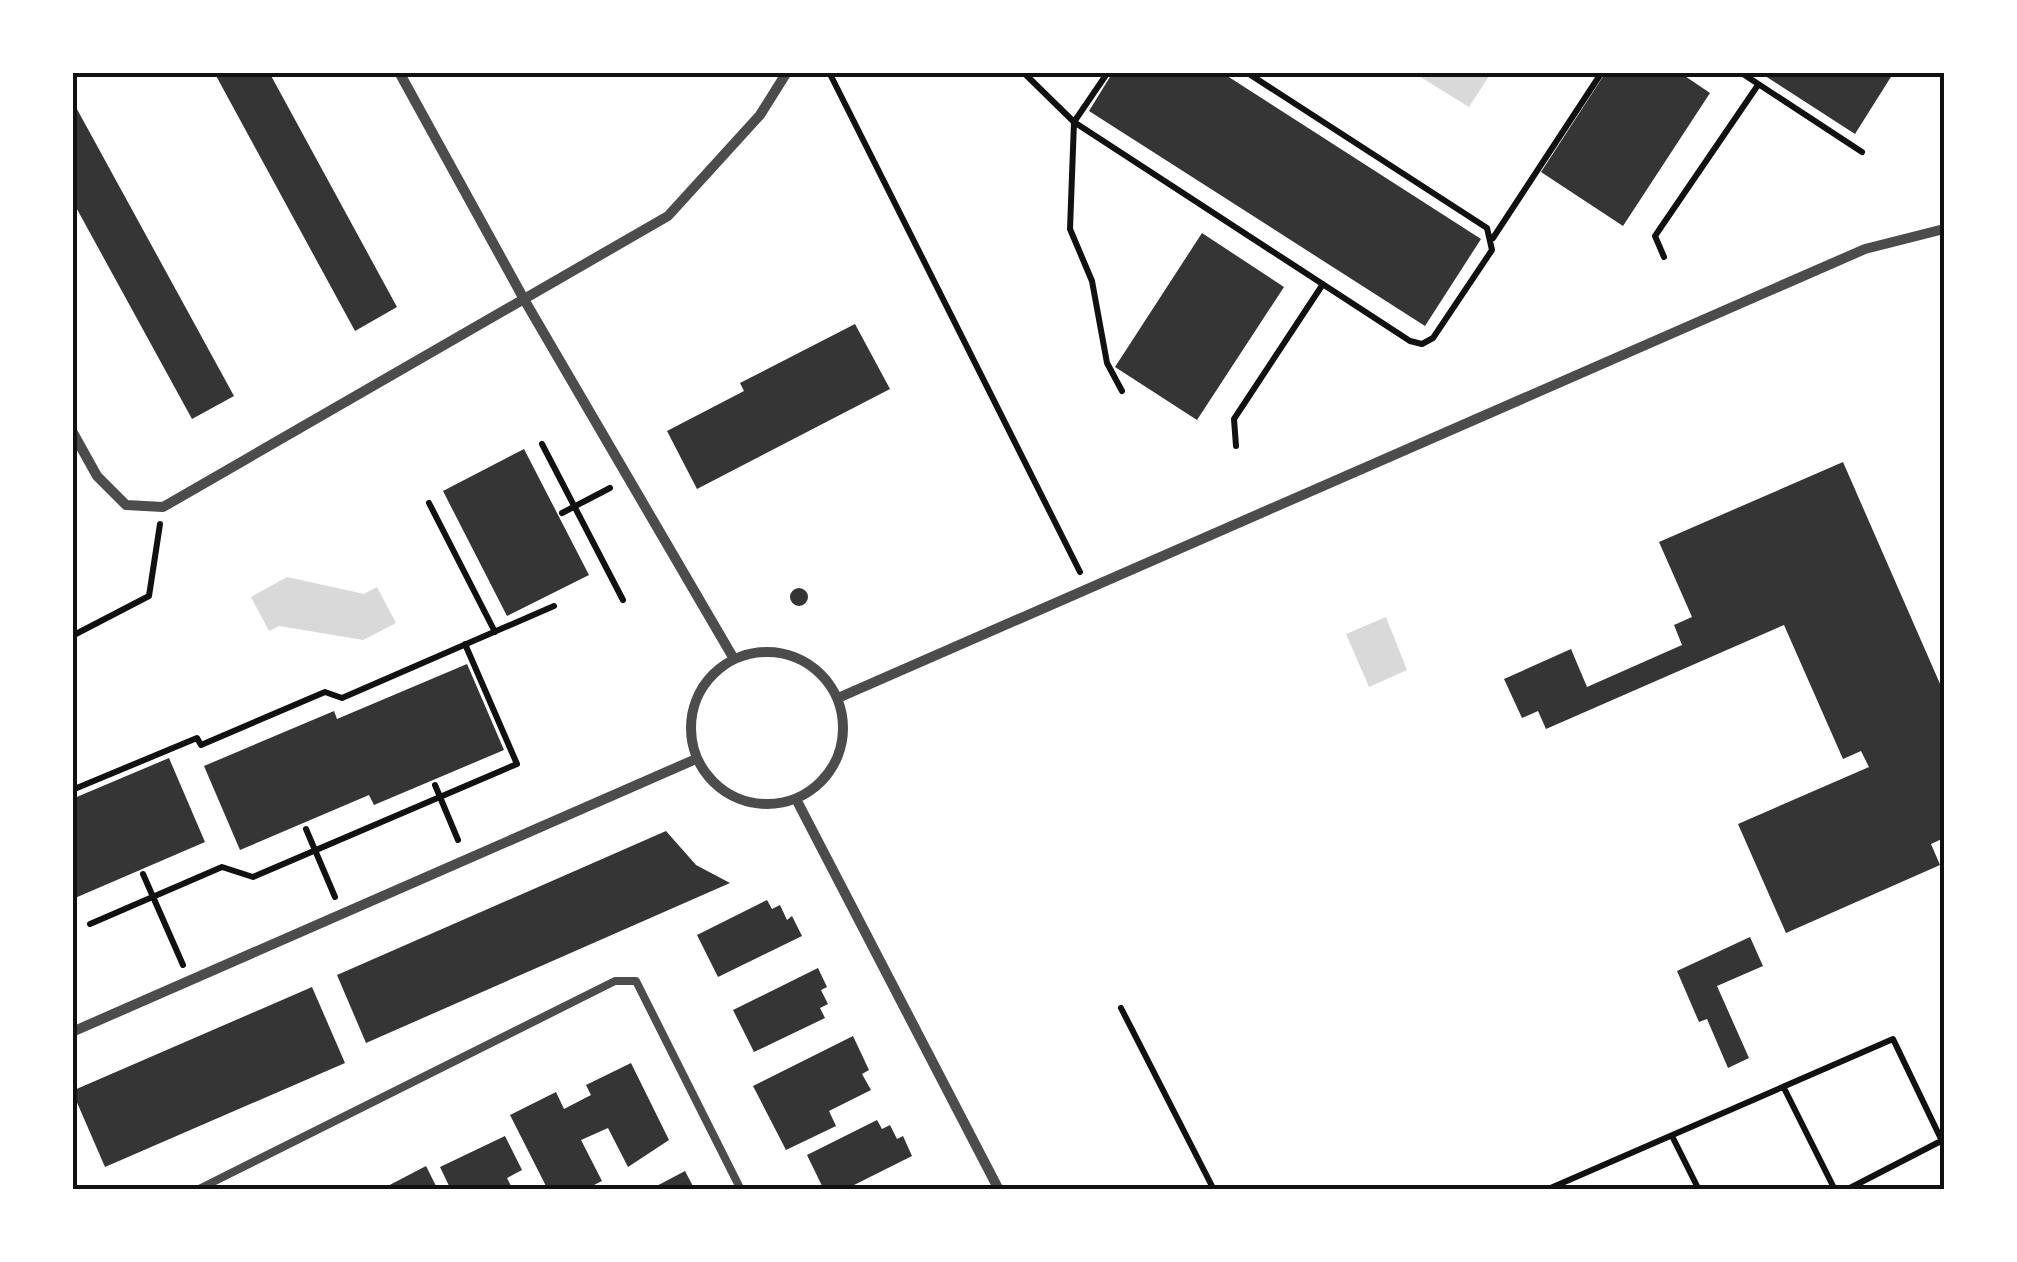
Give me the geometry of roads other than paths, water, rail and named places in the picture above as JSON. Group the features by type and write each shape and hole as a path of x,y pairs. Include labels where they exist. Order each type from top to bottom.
{"street":[{"path":"399,72 524,302 734,659"},
{"path":"72,431 97,476 126,505 163,507 668,216 760,115 786,72"},
{"path":"838,698 1864,248 1944,228"},
{"path":"758,652 782,653 805,662 824,677 838,698 844,721 842,746 817,787 796,799 772,804 738,798 709,778 696,758 691,736 696,702 715,673 734,659 758,652"},
{"path":"75,1029 696,758"},
{"path":"796,799 999,1190"}],"lane":[{"path":"197,1190 615,981 636,981 741,1190"}]}
